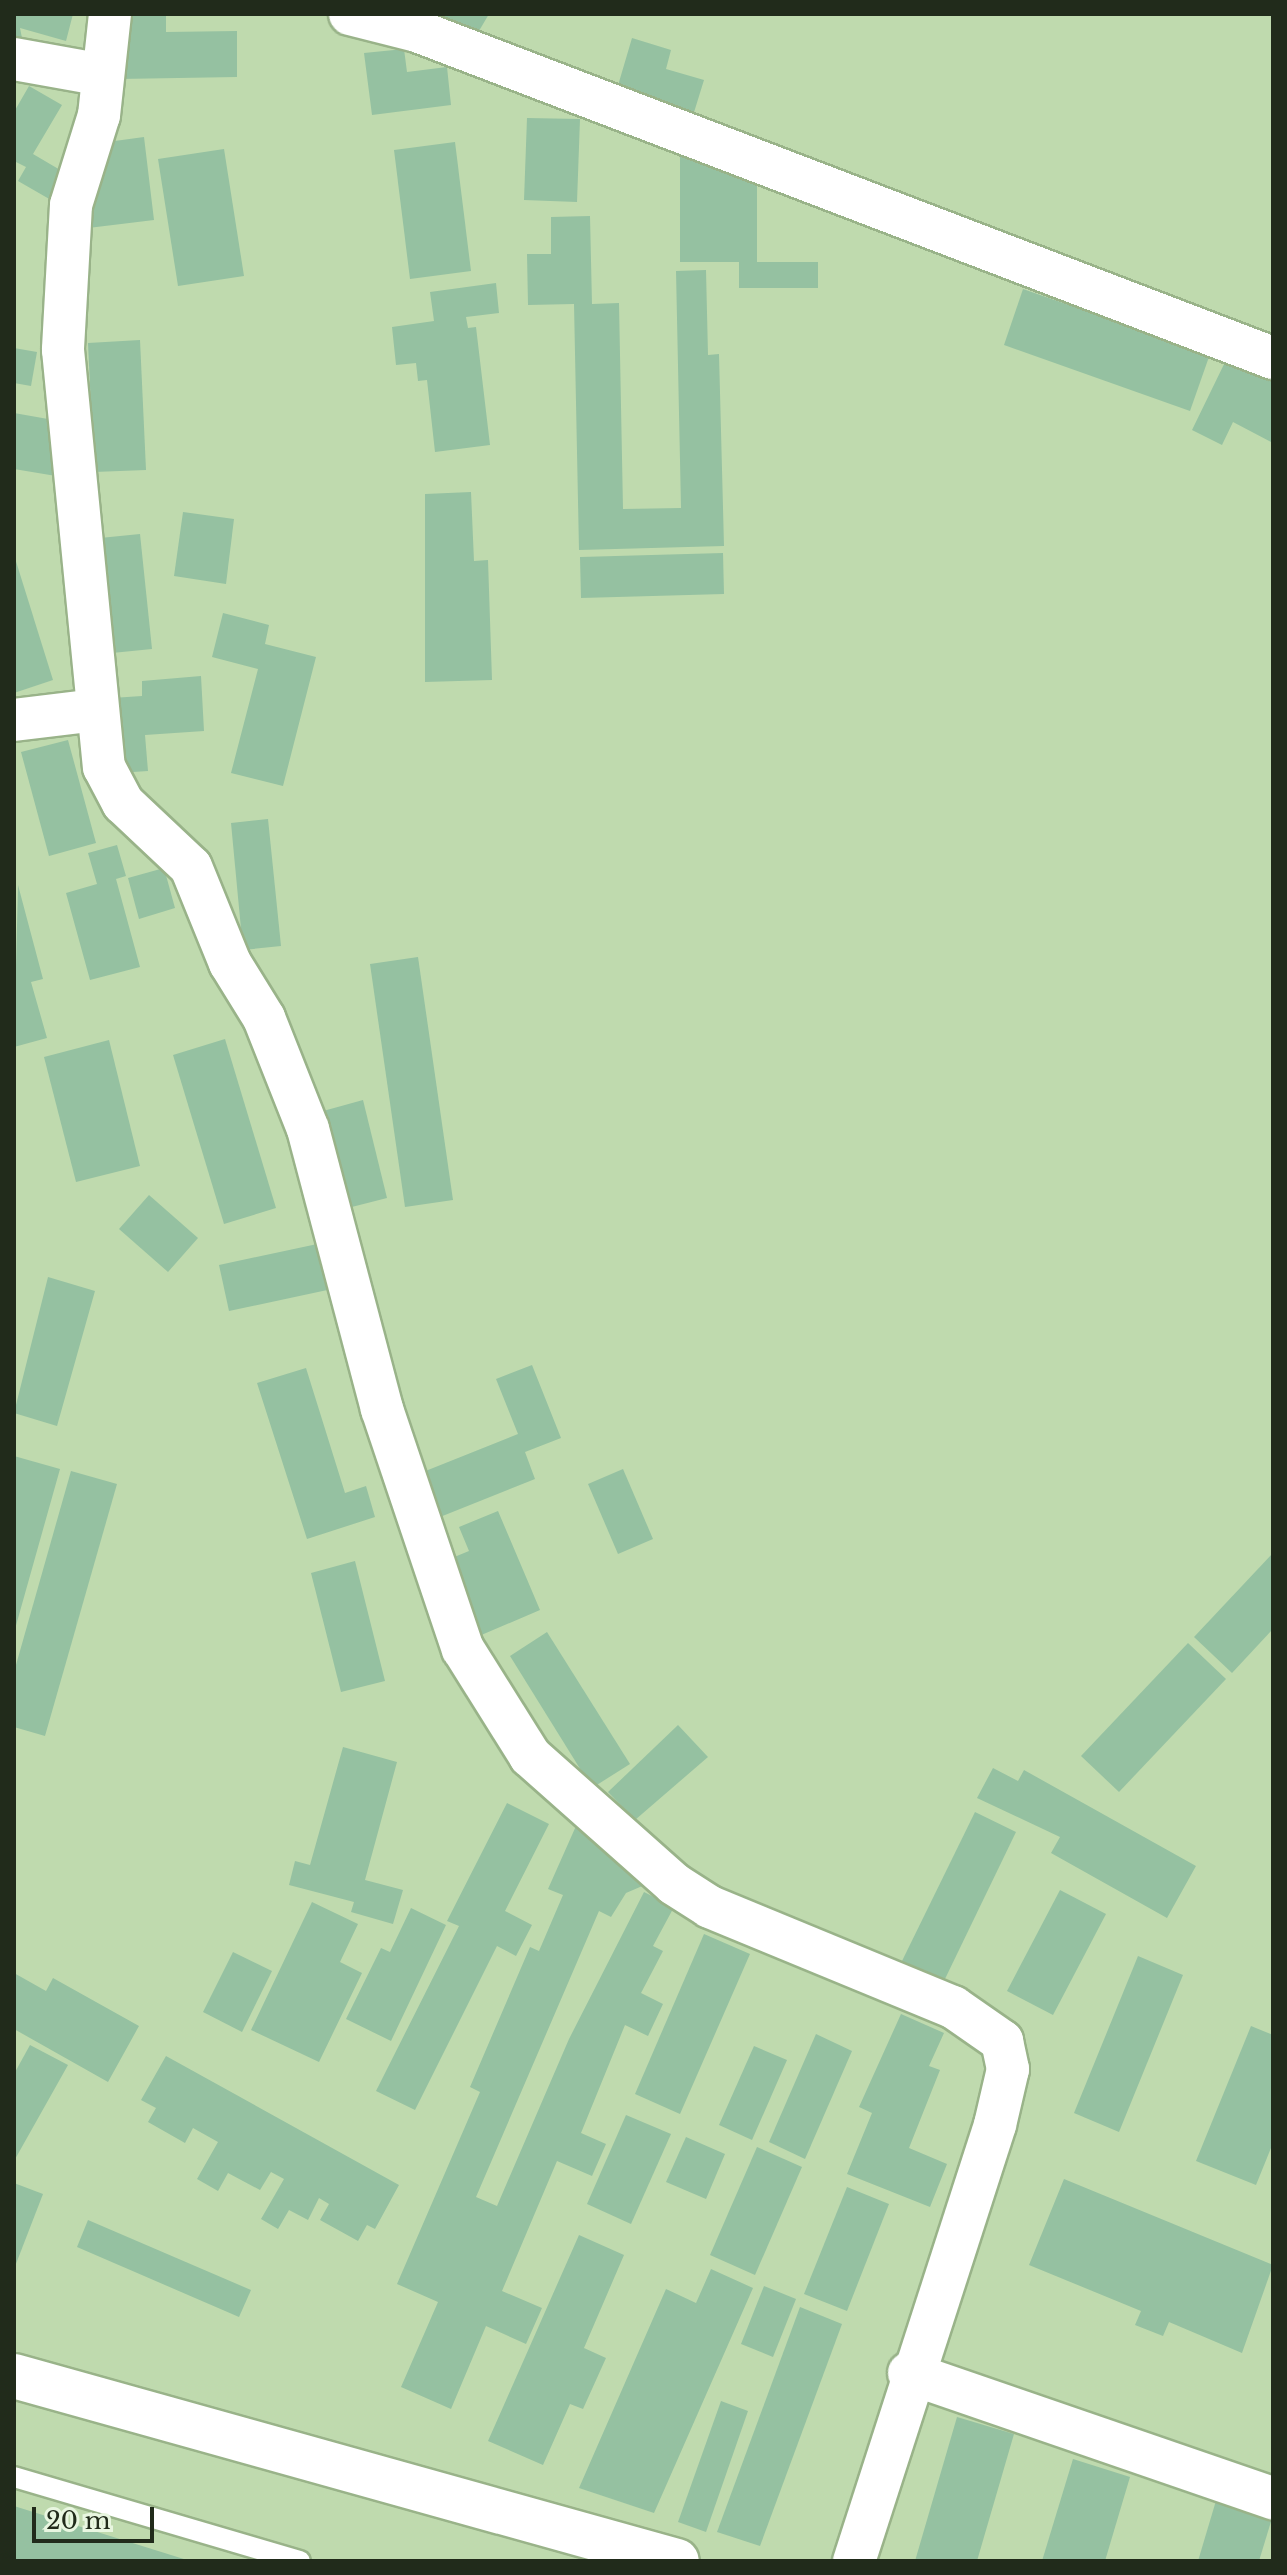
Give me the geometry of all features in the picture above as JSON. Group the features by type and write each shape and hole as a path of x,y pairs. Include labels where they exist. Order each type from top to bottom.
{"street":[{"path":"110,14 99,115 71,205 63,350 97,710 110,779 123,803 191,867 230,963 269,1032 308,1129 382,1409 463,1649 488,1698 530,1756 674,1884 710,1907 953,2007 1002,2041 1008,2069 995,2125 909,2373 854,2561"},
{"path":"350,14 417,31 1273,358"},
{"path":"14,59 103,75"},
{"path":"14,720 97,710"},
{"path":"909,2373 1273,2498"},
{"path":"14,2376 677,2561"}],"lane":[{"path":"14,2477 300,2561"}],"building":[{"path":"14,14 73,14 66,41 20,28 24,48 14,46"},
{"path":"119,14 166,14 166,32 237,31 237,77 119,79"},
{"path":"427,14 489,14 473,41"},
{"path":"632,38 671,50 666,69 704,80 691,122 614,99"},
{"path":"404,49 407,72 447,67 451,105 372,115 364,53"},
{"path":"29,86 62,105 33,154 67,174 51,200 18,181 26,167 14,161 14,112"},
{"path":"527,118 580,119 577,202 524,200"},
{"path":"144,137 154,220 80,229 86,203 96,203 100,143"},
{"path":"455,142 471,271 410,279 394,150"},
{"path":"224,149 244,276 178,286 158,159"},
{"path":"680,154 757,170 757,262 818,262 818,288 739,288 739,262 680,262"},
{"path":"590,216 592,304 619,303 623,509 681,508 676,271 706,270 708,355 719,354 724,546 579,550 574,304 528,305 527,254 551,254 551,217"},
{"path":"496,283 499,313 466,317 468,328 476,327 490,445 435,452 427,380 418,381 416,363 396,365 392,327 434,321 430,292"},
{"path":"1023,289 1210,354 1190,411 1004,345"},
{"path":"140,340 146,470 94,472 88,343"},
{"path":"14,348 37,352 31,386 14,383"},
{"path":"1228,356 1273,378 1273,443 1233,422 1222,445 1192,430"},
{"path":"14,413 65,422 56,476 14,469"},
{"path":"471,492 474,561 488,560 492,680 425,682 425,494"},
{"path":"183,512 234,519 226,584 174,576"},
{"path":"140,534 152,649 102,654 90,539"},
{"path":"723,553 724,594 581,598 580,557"},
{"path":"14,555 53,680 14,693"},
{"path":"223,613 269,625 265,644 316,657 283,786 231,773 258,669 212,657"},
{"path":"201,676 204,731 145,735 148,771 118,773 112,698 142,696 142,681"},
{"path":"68,740 96,843 49,856 21,752"},
{"path":"268,819 281,946 243,950 231,823"},
{"path":"117,845 126,876 116,879 140,967 90,980 66,893 97,884 88,853"},
{"path":"164,868 175,908 139,919 128,878"},
{"path":"18,885 43,979 31,982 47,1038 14,1047"},
{"path":"418,957 453,1200 405,1207 370,964"},
{"path":"225,1039 276,1208 224,1224 173,1055"},
{"path":"109,1040 140,1166 76,1182 44,1057"},
{"path":"363,1100 387,1198 340,1210 316,1113"},
{"path":"149,1195 198,1238 168,1272 119,1229"},
{"path":"322,1243 332,1289 229,1311 219,1265"},
{"path":"48,1277 95,1291 57,1426 14,1413"},
{"path":"532,1365 561,1438 525,1452 535,1479 435,1519 418,1474 518,1434 496,1379"},
{"path":"306,1368 345,1493 366,1486 375,1517 307,1539 257,1383"},
{"path":"14,1456 60,1469 15,1629 14,1629"},
{"path":"623,1469 653,1539 618,1554 588,1484"},
{"path":"71,1471 117,1484 45,1736 14,1727 14,1672"},
{"path":"498,1511 540,1610 479,1636 447,1560 469,1551 459,1527"},
{"path":"1273,1553 1273,1629 1232,1673 1194,1637"},
{"path":"355,1561 385,1681 341,1692 311,1573"},
{"path":"547,1632 630,1764 592,1788 510,1656"},
{"path":"1188,1643 1226,1679 1119,1792 1081,1756"},
{"path":"678,1725 708,1757 635,1820 608,1792"},
{"path":"343,1747 397,1762 365,1880 403,1890 393,1924 351,1912 354,1902 289,1885 295,1861 310,1865"},
{"path":"993,1768 1018,1781 1024,1770 1196,1866 1167,1918 1051,1853 1060,1837 977,1798"},
{"path":"507,1803 549,1824 505,1911 532,1925 516,1956 497,1946 415,2110 376,2091 459,1926 447,1921"},
{"path":"975,1812 1016,1832 944,1981 902,1961"},
{"path":"576,1826 647,1884 626,1893 611,1917 599,1911 476,2197 497,2206 569,2039 644,1892 674,1907 653,1946 663,1951 641,1993 663,2004 648,2036 625,2025 581,2133 606,2144 592,2176 557,2161 502,2291 542,2308 526,2344 486,2326 451,2409 401,2387 438,2302 397,2284 480,2092 470,2087 530,1947 539,1951 563,1895 548,1889"},
{"path":"1060,1890 1106,1914 1053,2015 1007,1991"},
{"path":"312,1902 358,1924 340,1962 362,1973 319,2062 251,2030"},
{"path":"411,1908 446,1925 391,2041 346,2019 381,1948 390,1952"},
{"path":"704,1934 750,1954 680,2114 635,2094"},
{"path":"233,1952 272,1971 242,2032 203,2012"},
{"path":"1138,1956 1183,1975 1119,2132 1074,2113"},
{"path":"14,1973 46,1991 53,1978 139,2026 108,2082 14,2029"},
{"path":"901,2014 944,2033 929,2066 940,2070 909,2148 947,2164 930,2207 847,2174 872,2113 859,2107"},
{"path":"1251,2026 1273,2035 1273,2143 1256,2185 1196,2161"},
{"path":"816,2034 852,2051 805,2159 769,2142"},
{"path":"30,2045 68,2065 14,2161 14,2074"},
{"path":"754,2046 787,2060 752,2140 719,2125"},
{"path":"166,2056 399,2185 375,2229 367,2225 358,2241 320,2220 329,2204 319,2198 308,2220 289,2210 278,2229 261,2219 284,2179 271,2172 260,2190 228,2173 218,2191 197,2179 218,2142 193,2128 185,2143 148,2122 156,2108 141,2100"},
{"path":"626,2115 671,2134 631,2224 587,2204"},
{"path":"686,2137 725,2154 706,2199 666,2182"},
{"path":"757,2147 802,2167 755,2275 710,2255"},
{"path":"1064,2179 1273,2265 1242,2353 1169,2322 1163,2336 1135,2325 1141,2311 1029,2265"},
{"path":"14,2183 43,2194 14,2269"},
{"path":"847,2187 889,2204 847,2311 804,2294"},
{"path":"88,2220 251,2290 239,2317 77,2247"},
{"path":"579,2235 624,2255 584,2348 606,2358 583,2409 570,2404 543,2465 488,2441"},
{"path":"711,2269 753,2288 654,2513 579,2488 666,2289 696,2303"},
{"path":"764,2286 796,2299 773,2357 741,2344"},
{"path":"800,2307 842,2324 760,2546 717,2532"},
{"path":"721,2401 748,2411 706,2532 678,2522"},
{"path":"957,2417 1014,2434 977,2561 915,2561"},
{"path":"1073,2459 1130,2477 1105,2561 1042,2561"},
{"path":"1218,2494 1273,2515 1259,2561 1198,2561"},
{"path":"14,2506 187,2560 187,2561 14,2561"}]}
